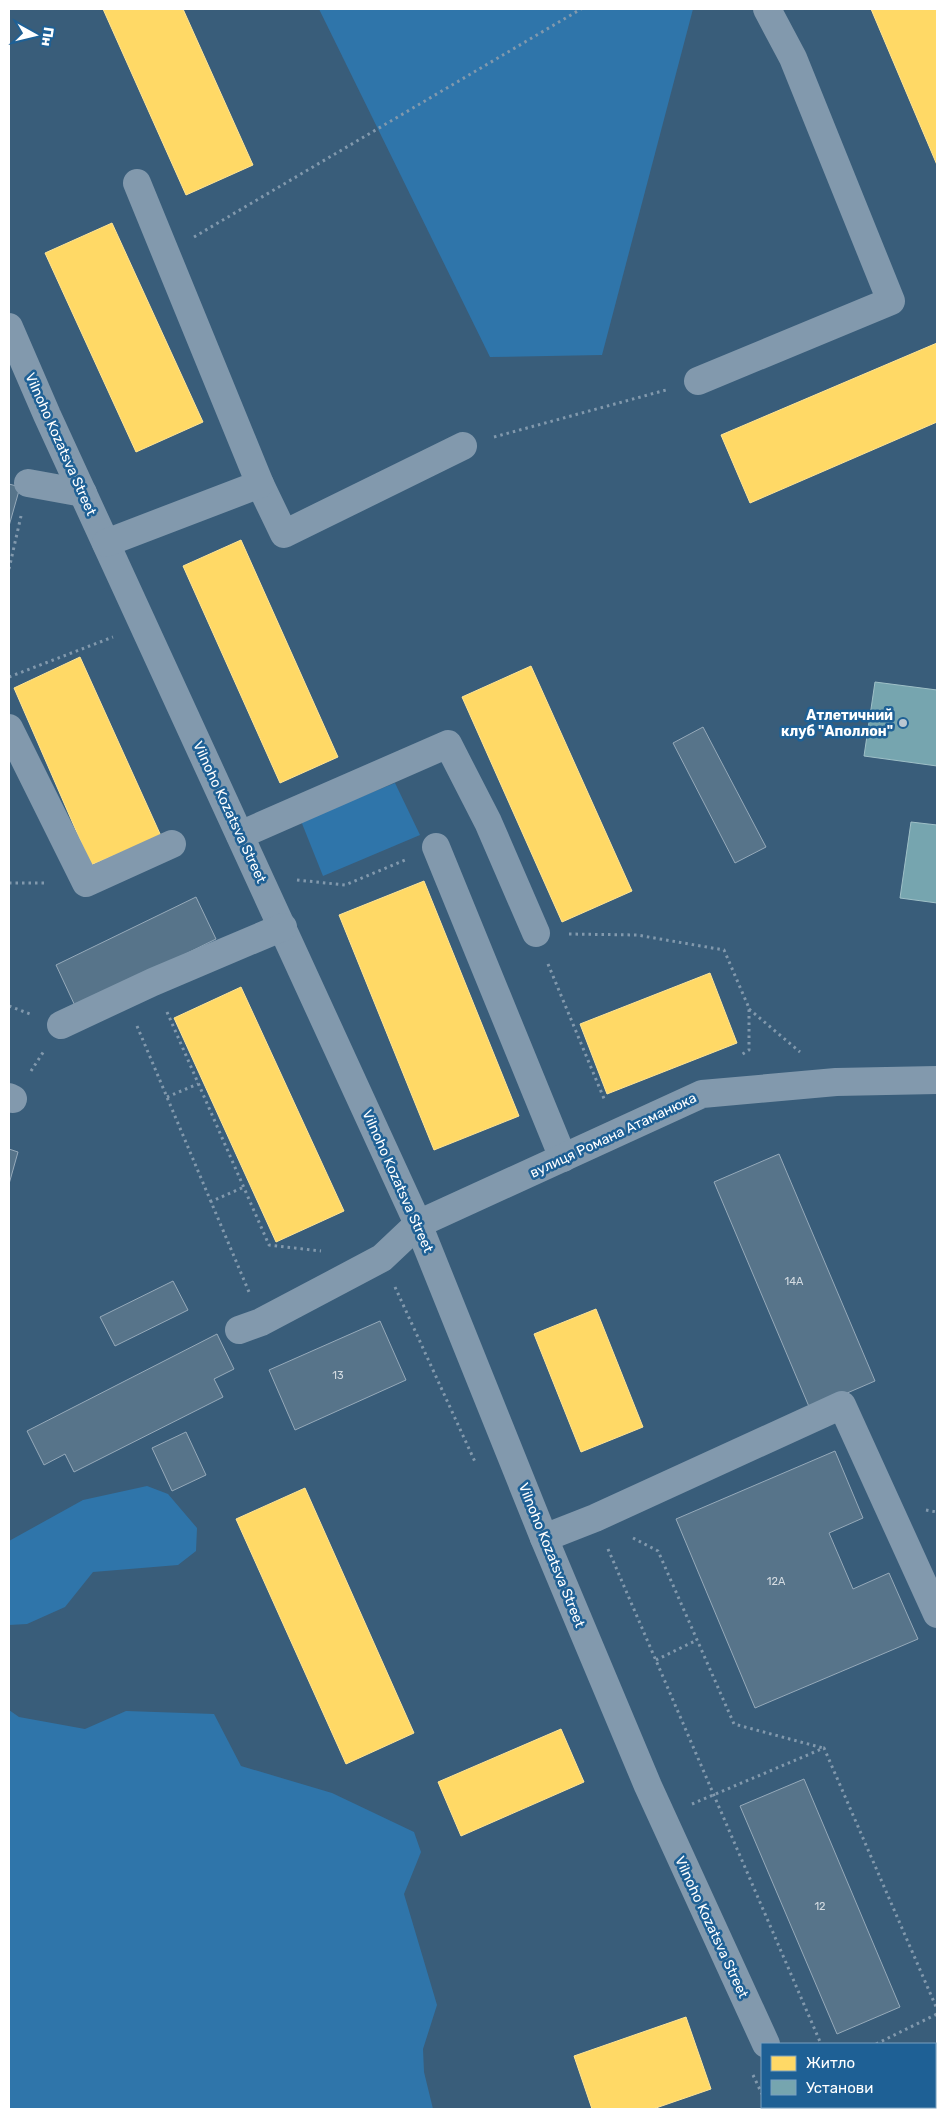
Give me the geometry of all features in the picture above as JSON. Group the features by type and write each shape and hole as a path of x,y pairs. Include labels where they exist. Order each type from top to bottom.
{"street":[{"path":"698,381 891,301 793,58 767,9"},
{"path":"137,183 260,484 284,534 464,446"},
{"name":"Vilnoho Kozatsva Street","path":"9,327 143,625 418,1224 544,1538 662,1817 766,2043"},
{"path":"28,483 83,493"},
{"path":"106,543 260,484"},
{"path":"9,728 86,883 172,844"},
{"path":"240,835 448,744 488,822 536,933"},
{"path":"436,847 563,1158"},
{"path":"61,1025 283,927"},
{"name":"вулиця Романа Атаманюка","path":"250,1326 382,1258 418,1224 702,1094 836,1082 937,1080"},
{"path":"544,1538 595,1518 842,1404 937,1614"}],"path":[{"path":"165,254 581,9"},
{"path":"464,446 698,381"},
{"path":"9,569 28,483"},
{"path":"9,677 143,625"},
{"path":"259,877 346,885"},
{"path":"618,1132 536,933 637,935 724,950 749,1008 749,1050 741,1055"},
{"path":"124,996 210,1202 250,1326"},
{"path":"749,1008 836,1082"},
{"path":"169,1017 269,1245"},
{"path":"11,1098 61,1025"},
{"path":"167,1097 198,1084"},
{"path":"210,1202 244,1187"},
{"path":"382,1258 476,1465"},
{"path":"595,1518 658,1551 734,1724 824,1748"},
{"path":"595,1518 821,2043"},
{"path":"656,1660 697,1640"},
{"path":"662,1817 824,1748"},
{"path":"824,1748 937,2009"},
{"path":"878,2043 937,2014"}],"shaded area":[{"path":"319,9 693,9 602,355 490,357"},
{"path":"395,783 420,835 323,876 301,821"},
{"path":"147,1486 168,1494 197,1528 196,1551 178,1565 93,1572 65,1607 27,1624 9,1625 9,1541 83,1500"},
{"path":"9,1710 19,1717 85,1729 126,1711 214,1714 241,1766 332,1793 414,1832 421,1852 404,1894 437,2005 423,2049 424,2072 433,2109 9,2109"}],"building: Житло":[{"path":"103,9 183,9 253,165 186,195"},
{"path":"871,9 937,9 937,165"},
{"path":"112,223 203,422 136,452 45,253"},
{"path":"937,343 937,422 750,503 721,435"},
{"path":"241,540 338,757 280,783 183,566"},
{"path":"80,657 161,836 91,865 14,688"},
{"path":"531,666 632,891 562,922 462,697"},
{"path":"424,881 519,1116 434,1150 339,915"},
{"path":"710,973 737,1043 607,1094 580,1024"},
{"path":"241,987 344,1211 276,1242 174,1018"},
{"path":"596,1309 643,1427 581,1452 534,1334"},
{"path":"305,1488 414,1733 346,1764 236,1519"},
{"path":"561,1729 584,1782 461,1836 438,1782"},
{"path":"686,2017 711,2089 653,2109 592,2109 574,2056"}],"building: Установи":[{"name":"Атлетичний клуб \"Аполлон\"","path":"875,682 937,690 937,766 864,756"},
{"path":"911,822 937,825 937,903 900,898"}],"building: Інше":[{"path":"9,484 20,487 9,526"},
{"path":"703,727 766,847 735,863 673,743"},
{"path":"196,897 216,939 76,1008 56,965"},
{"path":"9,1149 18,1152 9,1184"},
{"path":"779,1154 875,1381 810,1409 714,1182"},
{"path":"173,1281 188,1310 115,1346 100,1317"},
{"path":"380,1321 406,1380 295,1430 269,1370"},
{"path":"217,1334 234,1369 214,1379 223,1397 74,1472 65,1454 44,1465 27,1431"},
{"path":"186,1432 206,1475 172,1491 152,1448"},
{"path":"835,1451 863,1518 829,1533 853,1589 889,1573 918,1639 755,1708 676,1519"},
{"path":"804,1779 900,2007 837,2034 740,1806"}],"place":[{"name":"Атлетичний клуб \"Аполлон\"","path":"903,723"}]}
